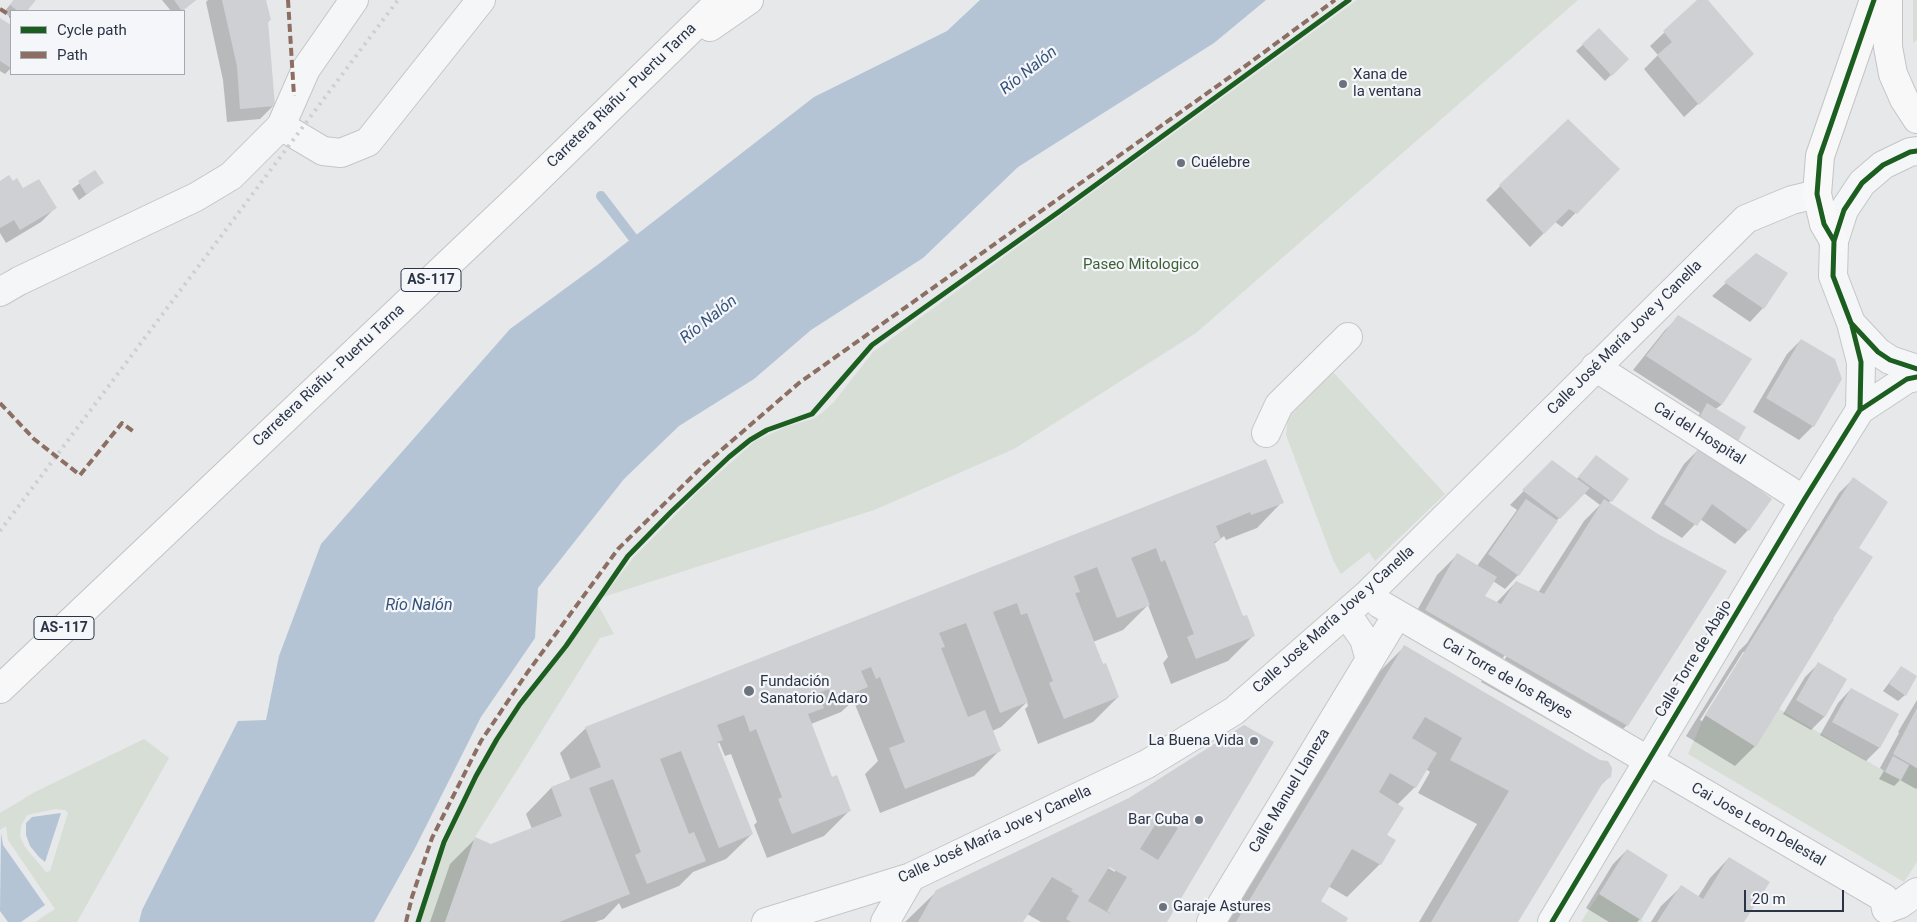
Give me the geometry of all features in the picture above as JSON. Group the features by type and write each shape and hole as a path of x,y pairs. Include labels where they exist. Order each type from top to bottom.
{"main road":[{"name":"Carretera Riañu - Puertu Tarna","path":"0,689 524,192 721,0"},
{"path":"654,64 749,0"},
{"path":"1834,241 1824,224 1816,194 1820,156 1874,0"},
{"path":"1888,0 1888,47 1893,74 1904,99 1917,119"}],"street":[{"path":"0,292 196,197 231,176 281,126 306,69 354,0"},
{"path":"281,126 323,151 341,153 368,142 481,0"},
{"path":"1860,410 1861,362 1851,324 1834,276 1834,241 1844,210 1862,183 1883,165 1910,152 1917,151"},
{"name":"Calle José María Jove y Canella","path":"786,919 911,877 1147,764 1234,711 1369,593 1746,219 1792,200 1816,194"},
{"path":"1851,324 1878,352 1890,360 1917,369"},
{"path":"1266,433 1279,405 1348,337"},
{"name":"Cai del Hospital","path":"1595,367 1804,500"},
{"name":"Calle Torre de Abajo","path":"1552,922 1804,500 1860,410 1907,379 1917,377"},
{"name":"Cai Torre de los Reyes","path":"1369,593 1380,604 1397,615 1648,762"},
{"path":"1346,614 1364,639 1370,660"},
{"name":"Calle Manuel Llaneza","path":"1211,922 1397,615"},
{"name":"Cai Jose Leon Delestal","path":"1648,762 1884,898 1882,916"},
{"path":"885,922 911,877"},
{"path":"1882,916 1917,892"}],"green space":[{"name":"Paseo Mitologico","path":"1357,0 1578,0 1196,333 1014,449 874,510 603,597 633,558 699,491 755,441 788,426 813,419 822,413 834,402 873,352"},
{"path":"1913,0 1917,0 1917,40 1913,43"},
{"path":"1333,372 1445,494 1375,561 1369,552 1341,574 1333,560 1286,435 1288,418"},
{"path":"596,601 614,634 600,638 475,837 445,922 418,922 444,842 476,776 520,704 566,646"},
{"path":"1779,709 1901,781 1910,765 1917,769 1917,862 1904,882 1688,754 1705,715 1756,747"},
{"path":"144,739 169,758 77,922 35,922 55,909 8,840 6,826 0,830 0,813 35,792","holes":["55,809 65,810 68,813 50,871 46,872 25,847 20,836 21,826 27,815"]},
{"path":"1599,894 1641,920 1643,922 1581,922"}],"water":[{"name":"Río Nalón","path":"980,0 1266,0 1214,43 1018,167 923,258 811,330 754,379 679,426 624,479 538,588 535,638 481,717 414,850 374,922 139,922 142,910 238,721 266,720 279,656 321,544 510,329 600,263 814,97 947,31"},
{"path":"61,813 45,862 30,846 26,835 26,823 32,817"},
{"path":"1,833 3,845 45,905 21,922 8,922 0,911"}],"building":[{"path":"14,0 36,0 28,10 17,10 10,5"},
{"path":"174,0 196,0 183,10"},
{"path":"222,0 266,0 271,20 268,21 275,106 240,109 237,66"},
{"path":"1697,0 1708,0 1754,54 1699,105 1657,55 1672,42 1663,31"},
{"path":"0,18 10,24 10,67 0,61"},
{"path":"1599,28 1629,59 1612,76 1582,44"},
{"path":"1568,119 1620,169 1577,214 1569,209 1544,234 1499,185"},
{"path":"95,170 104,183 86,194 78,181"},
{"path":"9,175 13,181 17,178 23,188 39,179 57,208 20,230 14,220 0,228 0,181"},
{"path":"1756,253 1788,273 1764,309 1724,282"},
{"path":"1678,315 1752,359 1722,405 1646,356"},
{"path":"1801,339 1835,359 1842,379 1814,427 1766,398"},
{"path":"1707,403 1746,427 1737,443 1698,420"},
{"path":"1698,449 1735,471 1772,499 1749,531 1712,504 1697,526 1664,504"},
{"path":"1596,455 1629,479 1612,502 1578,477"},
{"name":"Fundación Sanatorio Adaro","path":"1266,459 1284,503 1251,515 1250,512 1216,526 1221,539 1214,542 1243,616 1247,615 1255,636 1196,659 1187,637 1194,634 1165,560 1161,562 1156,548 1131,558 1150,605 1117,618 1097,567 1074,576 1080,592 1075,593 1103,664 1106,663 1119,697 1064,719 1049,683 1053,681 1027,613 1021,615 1017,603 993,612 1028,702 1000,713 966,623 939,633 945,647 941,648 968,717 985,710 1001,751 905,789 889,748 905,742 880,677 876,679 871,667 861,671 868,687 833,701 829,689 818,693 824,708 808,714 832,777 837,775 851,811 792,834 778,799 782,797 756,729 750,732 744,715 717,725 723,740 717,742 753,834 719,848 681,751 660,759 689,834 694,832 706,861 647,884 635,855 641,852 613,779 589,788 630,894 559,922 445,922 475,837 491,844 562,816 551,787 601,767 585,727"},
{"path":"1552,460 1590,488 1560,519 1522,490"},
{"path":"1853,477 1888,502 1859,548 1873,557 1833,619 1756,747 1705,715"},
{"path":"1526,499 1558,521 1519,576 1488,554"},
{"path":"1604,499 1658,534 1727,571 1628,726 1425,610 1457,553 1497,577 1485,596 1501,604 1516,581 1544,594"},
{"path":"1404,645 1600,760 1608,761 1612,768 1611,777 1604,781 1518,922 1431,922 1509,791 1450,760 1462,738 1425,717 1412,738 1437,753 1416,788 1390,773 1379,792 1404,808 1387,835 1396,840 1381,865 1352,849 1321,901 1348,918 1346,922 1236,922"},
{"path":"1818,662 1847,679 1825,717 1796,700"},
{"path":"1901,666 1917,676 1906,696 1889,684"},
{"path":"1851,688 1899,714 1880,748 1832,722"},
{"path":"1917,708 1917,768 1893,754"},
{"path":"1244,725 1274,742 1167,922 1071,922 1066,919 1079,896 1071,891 1073,889 1052,877 1023,922 918,922 936,890 1129,798","holes":["1160,817 1178,828 1158,860 1140,849","1109,867 1127,877 1107,911 1112,915 1088,901"]},
{"path":"1893,756 1909,765 1901,780 1885,772"},
{"path":"1627,849 1668,875 1641,920 1599,894"},
{"path":"1729,857 1770,882 1744,922 1657,922 1681,885 1703,899"}],"waterway":[{"path":"601,196 640,247"}],"railway":[{"path":"0,531 398,0"}],"marked path":[{"path":"288,0 294,96"},
{"path":"406,922 412,897 432,838 481,741 527,673 618,549 704,465 799,383 1244,67 1335,0"},
{"path":"0,9 10,15"},
{"path":"0,403 34,439 80,475 122,423 134,432"}],"cycle path":[{"path":"418,922 444,842 476,776 497,739 520,704 566,646 628,556 671,512 729,457 750,440 767,430 812,414 872,345 1060,211 1349,0"},
{"path":"1834,241 1824,224 1817,194 1820,156 1874,0"},
{"path":"1917,151 1910,152 1883,165 1862,183 1844,210 1834,241 1833,276 1851,323 1878,352 1890,360 1917,369"},
{"path":"1852,326 1861,362 1860,410"},
{"path":"1552,922 1804,500 1860,410 1907,379 1917,377"}],"place":[{"name":"Xana de la ventana","path":"1343,84"},
{"name":"Cuélebre","path":"1181,163"},
{"name":"Fundación Sanatorio Adaro","path":"749,691"},
{"name":"La Buena Vida","path":"1254,741"},
{"name":"Bar Cuba","path":"1199,820"},
{"name":"Garaje Astures","path":"1163,907"}]}
